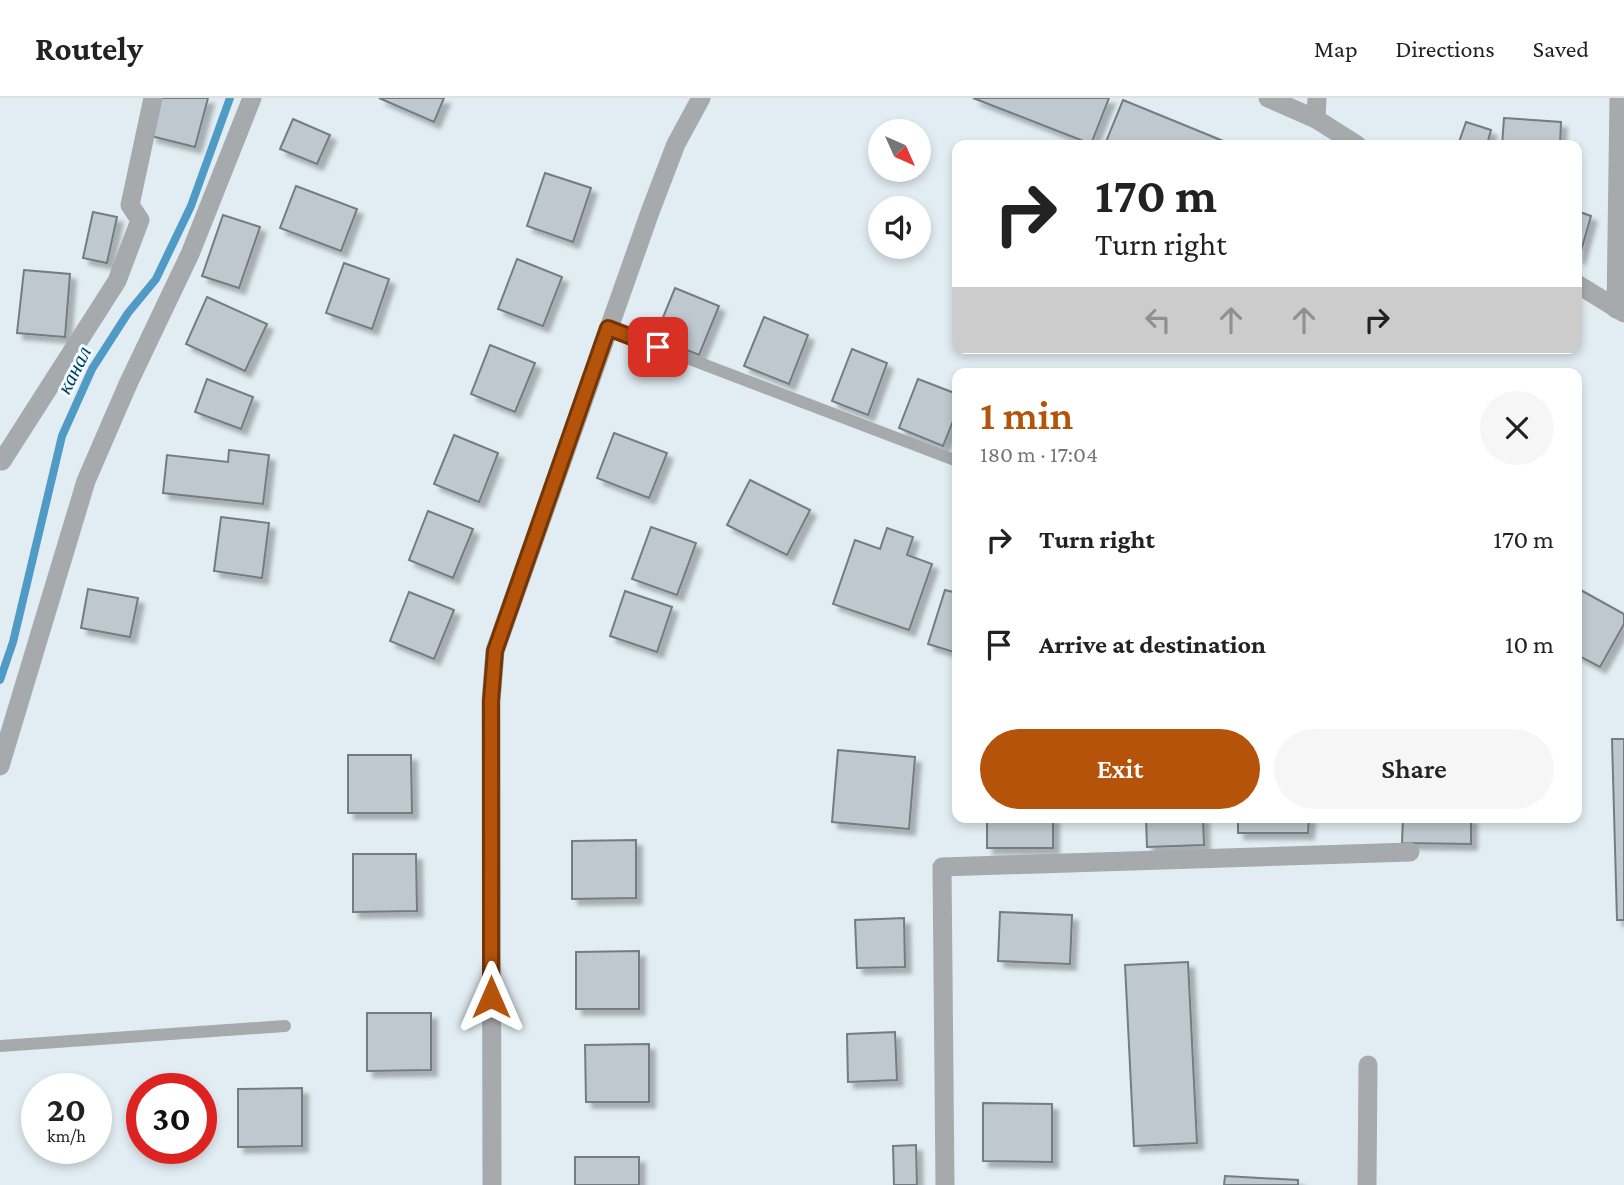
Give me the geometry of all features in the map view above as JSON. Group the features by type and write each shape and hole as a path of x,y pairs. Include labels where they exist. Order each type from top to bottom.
{"street":[{"path":"2,461 117,281 140,220 130,205 153,98"},
{"path":"0,766 86,481 128,384 190,254 252,98"},
{"path":"492,1185 491,701 495,651 667,166 701,98"},
{"path":"1268,98 1316,119 1349,140"},
{"path":"1316,119 1317,98"},
{"path":"1619,98 1620,311"},
{"path":"1582,287 1620,311"},
{"path":"945,1185 942,867 1410,852"},
{"path":"1367,1185 1368,1065"}],"lane":[{"path":"608,328 952,459"},
{"path":"0,1046 285,1026"}],"building":[{"path":"161,98 208,98 195,147 151,136"},
{"path":"379,98 444,98 434,122"},
{"path":"973,98 1109,98 1093,140 1081,140"},
{"path":"1123,100 1221,140 1107,140"},
{"path":"1504,118 1561,122 1560,140 1502,140"},
{"path":"293,119 330,135 317,164 280,149"},
{"path":"1466,122 1491,130 1488,140 1460,140"},
{"path":"545,173 591,188 573,242 527,226"},
{"path":"296,186 357,209 341,251 280,228"},
{"path":"93,212 117,217 107,263 83,258"},
{"path":"1582,213 1591,216 1582,248"},
{"path":"223,215 260,227 239,288 202,276"},
{"path":"517,259 562,277 543,326 498,309"},
{"path":"344,263 389,279 372,329 326,313"},
{"path":"24,270 70,274 65,337 17,333"},
{"path":"675,288 719,306 699,355 655,337"},
{"path":"207,297 267,324 245,371 186,344"},
{"path":"764,317 808,335 789,384 744,366"},
{"path":"490,345 535,363 515,412 471,394"},
{"path":"852,349 887,363 868,415 832,401"},
{"path":"207,379 253,397 241,429 195,412"},
{"path":"918,379 952,392 952,424 943,446 899,428"},
{"path":"614,433 667,453 649,498 597,478"},
{"path":"454,435 498,453 479,502 434,484"},
{"path":"229,450 269,455 263,504 163,493 167,455 228,462"},
{"path":"750,480 810,510 787,555 727,525"},
{"path":"428,511 473,529 453,578 409,560"},
{"path":"221,517 269,523 262,578 214,571"},
{"path":"651,527 696,543 677,595 632,579"},
{"path":"887,528 913,537 907,555 932,564 909,630 833,604 855,540 880,549"},
{"path":"88,589 138,598 130,637 81,628"},
{"path":"945,590 952,592 952,651 928,644"},
{"path":"625,591 672,607 657,652 610,636"},
{"path":"1582,591 1624,614 1624,624 1600,667 1582,658"},
{"path":"409,592 454,610 434,659 390,641"},
{"path":"1612,739 1624,739 1624,920 1617,920"},
{"path":"838,750 915,757 909,829 832,822"},
{"path":"348,755 411,755 412,813 348,813"},
{"path":"987,823 1053,823 1053,848 987,848"},
{"path":"1146,823 1203,823 1204,845 1147,847"},
{"path":"1238,823 1309,823 1308,833 1238,833"},
{"path":"1403,823 1471,823 1471,844 1402,843"},
{"path":"636,840 636,898 572,899 572,841"},
{"path":"353,854 416,854 417,911 353,912"},
{"path":"1000,912 1072,915 1070,964 998,961"},
{"path":"904,918 905,967 857,968 855,920"},
{"path":"639,951 639,1009 576,1009 576,952"},
{"path":"1188,962 1197,1143 1134,1146 1125,965"},
{"path":"367,1013 431,1013 431,1070 367,1071"},
{"path":"895,1032 897,1080 848,1082 847,1034"},
{"path":"649,1044 649,1102 586,1102 585,1045"},
{"path":"302,1088 302,1146 238,1147 238,1089"},
{"path":"983,1103 1052,1104 1052,1162 983,1161"},
{"path":"916,1145 917,1185 894,1185 893,1146"},
{"path":"575,1157 639,1157 639,1185 575,1185"},
{"path":"1225,1176 1298,1180 1298,1185 1224,1185"}],"waterway":[{"name":"канал","path":"0,680 13,642 62,436 92,369 128,313 156,279 191,206 230,98"}],"route":[{"path":"491,997 491,701 495,651 608,328 658,347"}]}
